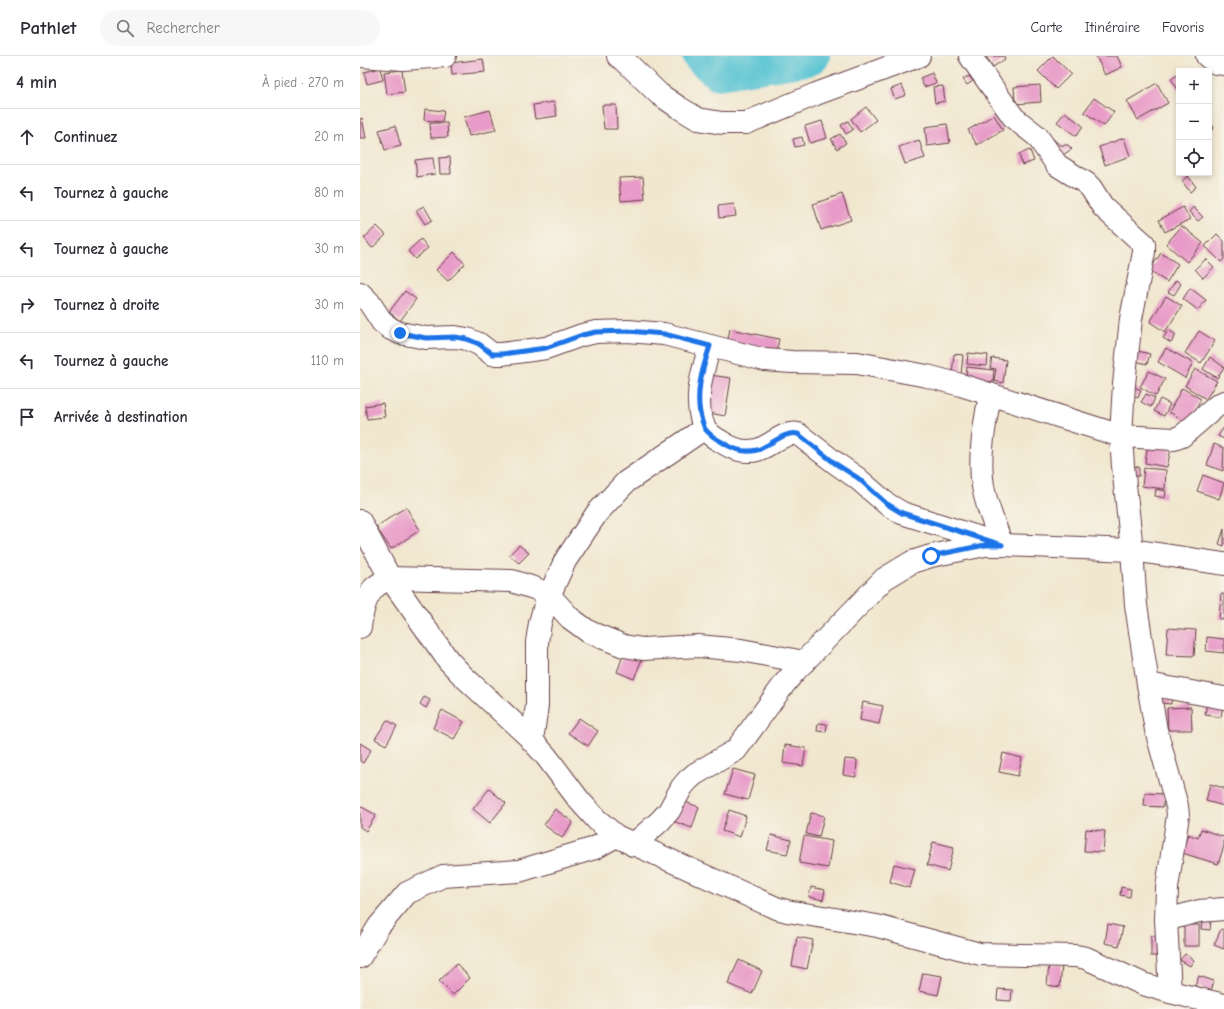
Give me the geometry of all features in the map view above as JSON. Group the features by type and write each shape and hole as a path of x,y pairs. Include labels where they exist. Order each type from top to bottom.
{"street":[{"path":"360,56 403,59 445,56"},
{"path":"618,56 659,94 678,107 698,119 722,123 746,122 816,94 919,56"},
{"path":"970,56 1014,118 1037,136 1057,165 1086,183 1091,188 1102,207 1144,244 1144,252 1131,319 1124,384 1121,436 1122,466 1132,550 1136,605 1148,684 1156,730 1177,806 1178,815 1167,888 1166,920 1170,992"},
{"path":"1208,56 1216,63 1224,64"},
{"path":"360,293 369,302 382,322 391,329 400,333 426,338 455,337 467,339 479,344 492,354 546,348 582,335 596,332 628,331 664,334 765,360 857,363 927,376 990,394 1121,436 1178,438 1218,405 1224,402"},
{"path":"710,346 703,370 698,404 705,428 715,438 727,446 741,450 755,450 766,447 786,435 792,433 798,434 836,464 858,478 894,509 902,513 1002,545"},
{"path":"990,394 982,448 983,485 988,508 1002,545"},
{"path":"532,741 538,704 537,642 540,623 549,595 565,561 597,513 626,482 705,428"},
{"path":"360,521 390,578 448,660 546,756 579,800 597,820 625,841 769,905 787,911 877,926 980,954 1076,956 1086,958 1143,984 1224,1005"},
{"path":"363,941 407,893 443,876 519,871 595,848 625,841 660,821 669,811 682,787 688,780 695,774 736,750 785,683 804,662 876,587 895,572 912,562 931,556 985,545 1002,545 1132,550 1224,564"},
{"path":"360,627 366,599 374,588 390,578 512,581 534,588 549,595 570,618 589,632 624,646 643,649 698,646 741,650 804,662"},
{"path":"1148,684 1224,698"},
{"path":"1166,920 1199,911 1224,909"}],"building":[{"path":"986,56 1004,56 1005,59 993,67"},
{"path":"1053,56 1071,74 1056,89 1038,71"},
{"path":"1096,56 1117,56 1122,67 1105,75"},
{"path":"483,59 485,72 452,75 451,63"},
{"path":"380,68 383,80 367,84 364,72"},
{"path":"402,70 405,92 387,94 384,72"},
{"path":"932,73 936,83 924,87 920,78"},
{"path":"969,76 973,81 967,85 963,79"},
{"path":"1176,76 1176,86 1171,79"},
{"path":"1157,83 1168,103 1138,120 1127,101"},
{"path":"902,85 906,95 895,99 891,89"},
{"path":"1040,85 1041,102 1015,104 1014,87"},
{"path":"943,86 945,101 935,103 933,87"},
{"path":"1094,98 1114,112 1104,126 1084,112"},
{"path":"554,102 557,116 535,119 533,105"},
{"path":"602,105 616,105 617,129 604,129"},
{"path":"866,107 876,120 860,132 851,119"},
{"path":"425,109 444,111 442,122 424,120"},
{"path":"490,110 496,130 469,136 464,117"},
{"path":"1065,112 1083,126 1076,136 1057,122"},
{"path":"994,115 1003,130 977,145 968,130"},
{"path":"362,118 366,138 360,138 360,119"},
{"path":"822,121 827,138 810,143 805,126"},
{"path":"848,121 853,130 846,134 841,125"},
{"path":"430,123 447,123 448,137 431,138"},
{"path":"947,124 950,143 927,146 925,127"},
{"path":"395,126 401,146 385,150 379,130"},
{"path":"840,134 846,143 837,149 831,139"},
{"path":"802,137 804,145 795,147 793,139"},
{"path":"1052,138 1060,145 1068,145 1072,149 1055,160"},
{"path":"1124,138 1130,156 1105,165 1099,147"},
{"path":"919,140 925,158 905,164 899,147"},
{"path":"1030,150 1034,161 1022,165 1019,154"},
{"path":"450,157 451,174 440,174 439,158"},
{"path":"433,158 435,174 417,177 415,160"},
{"path":"1188,176 1196,187 1190,192 1182,181"},
{"path":"643,177 645,199 621,201 619,178"},
{"path":"842,194 851,220 821,230 813,204"},
{"path":"734,204 736,216 719,218 718,206"},
{"path":"424,206 432,220 425,224 416,210"},
{"path":"1183,207 1190,219 1165,232 1159,220"},
{"path":"1193,207 1203,217 1198,221 1189,212"},
{"path":"377,226 386,235 372,248 364,238"},
{"path":"1182,226 1203,243 1187,262 1166,244"},
{"path":"1217,234 1224,241 1224,259 1221,262 1205,246"},
{"path":"421,239 428,248 415,259 408,251"},
{"path":"454,252 465,264 448,281 436,270"},
{"path":"1161,253 1178,264 1167,282 1149,271"},
{"path":"1206,259 1214,267 1203,278 1195,269"},
{"path":"1176,280 1181,284 1174,295 1168,292"},
{"path":"1190,288 1206,300 1198,310 1183,299"},
{"path":"405,291 416,299 400,321 389,312"},
{"path":"1166,296 1182,306 1165,332 1150,322"},
{"path":"730,329 779,339 775,359 726,348"},
{"path":"1169,330 1176,335 1171,343 1163,338"},
{"path":"1199,331 1215,341 1201,363 1185,353"},
{"path":"1166,348 1193,363 1185,378 1158,362"},
{"path":"1138,351 1150,354 1147,364 1135,361"},
{"path":"968,353 988,355 987,366 967,364"},
{"path":"954,354 963,355 961,376 952,375"},
{"path":"1210,357 1224,367 1217,378 1203,369"},
{"path":"992,358 1006,360 1003,383 994,381 996,369 990,368"},
{"path":"967,367 994,370 993,382 966,379"},
{"path":"1195,369 1217,381 1206,399 1185,386"},
{"path":"1149,371 1165,379 1156,396 1140,387"},
{"path":"710,375 731,378 725,416 704,412"},
{"path":"1134,387 1141,390 1138,398 1131,394"},
{"path":"1182,388 1201,399 1189,423 1169,412"},
{"path":"1146,394 1155,398 1151,407 1141,402"},
{"path":"1160,399 1170,404 1164,416 1154,411"},
{"path":"383,403 385,417 367,419 365,406"},
{"path":"1224,427 1224,439 1218,436"},
{"path":"1148,444 1171,449 1167,467 1145,463"},
{"path":"1214,444 1224,448 1223,471 1207,465"},
{"path":"1128,466 1139,467 1139,476 1127,476"},
{"path":"1144,468 1166,470 1165,489 1142,486"},
{"path":"1203,475 1224,483 1219,499 1197,491"},
{"path":"1156,489 1166,491 1165,498 1155,496"},
{"path":"406,507 420,530 391,549 376,527"},
{"path":"1224,529 1224,546 1219,544"},
{"path":"519,545 529,553 519,563 509,555"},
{"path":"1221,594 1224,594 1224,619 1219,619"},
{"path":"1168,628 1196,630 1194,656 1166,655"},
{"path":"1207,637 1224,639 1224,653 1206,651"},
{"path":"624,653 642,659 634,679 617,672"},
{"path":"1161,693 1172,695 1171,704 1160,703"},
{"path":"424,697 430,700 426,708 420,704"},
{"path":"863,702 883,706 879,724 860,720"},
{"path":"1207,702 1223,705 1221,717 1205,715"},
{"path":"1191,707 1192,730 1168,730 1167,708"},
{"path":"442,710 464,722 454,739 433,728"},
{"path":"579,718 598,731 588,746 568,733"},
{"path":"387,720 397,726 386,745 375,739"},
{"path":"818,723 827,724 826,732 817,731"},
{"path":"360,743 371,750 363,763 360,761"},
{"path":"785,745 806,748 803,766 783,763"},
{"path":"1003,753 1022,758 1018,776 999,772"},
{"path":"845,759 857,760 856,777 843,775"},
{"path":"733,769 755,775 748,800 725,794"},
{"path":"1210,784 1224,788 1224,806 1206,801"},
{"path":"489,789 506,803 490,823 473,809"},
{"path":"1145,793 1164,794 1163,807 1144,806"},
{"path":"677,799 699,807 692,828 670,820"},
{"path":"360,806 376,815 366,831 360,827"},
{"path":"555,809 573,822 562,838 544,825"},
{"path":"729,810 746,816 740,837 722,831"},
{"path":"811,813 824,816 819,837 806,834"},
{"path":"1086,829 1105,831 1103,852 1084,851"},
{"path":"1201,829 1224,837 1224,846 1218,864 1182,853 1188,834 1198,838"},
{"path":"771,835 791,840 787,854 767,850"},
{"path":"804,836 832,841 828,868 799,863"},
{"path":"933,842 954,847 948,871 927,865"},
{"path":"894,864 915,869 910,888 890,882"},
{"path":"811,887 825,890 823,900 809,897"},
{"path":"1121,887 1131,889 1130,897 1120,895"},
{"path":"1202,920 1211,921 1210,930 1201,929"},
{"path":"1108,924 1123,927 1119,946 1105,943"},
{"path":"1184,925 1199,925 1199,946 1184,946"},
{"path":"1221,929 1224,930 1224,949 1214,945"},
{"path":"1151,936 1165,936 1165,956 1151,956"},
{"path":"797,937 813,940 807,969 792,966"},
{"path":"1185,954 1194,960 1190,966 1180,960"},
{"path":"739,960 762,971 752,994 728,984"},
{"path":"457,964 470,978 453,995 439,981"},
{"path":"1049,964 1062,965 1060,987 1047,985"},
{"path":"923,973 942,976 938,995 919,991"},
{"path":"1199,976 1214,981 1211,991 1195,986"},
{"path":"998,989 1012,990 1011,1001 997,1000"}],"waterway":[{"path":"700,56 718,72 808,58 812,56"}],"route":[{"path":"400,333 426,338 455,337 467,339 479,344 492,354 546,348 582,335 596,332 628,331 664,334 710,346 703,370 698,404 705,428 715,438 727,446 741,450 755,450 766,447 786,435 792,433 798,434 836,464 858,478 894,509 902,513 1002,545 972,547 931,556"}]}
